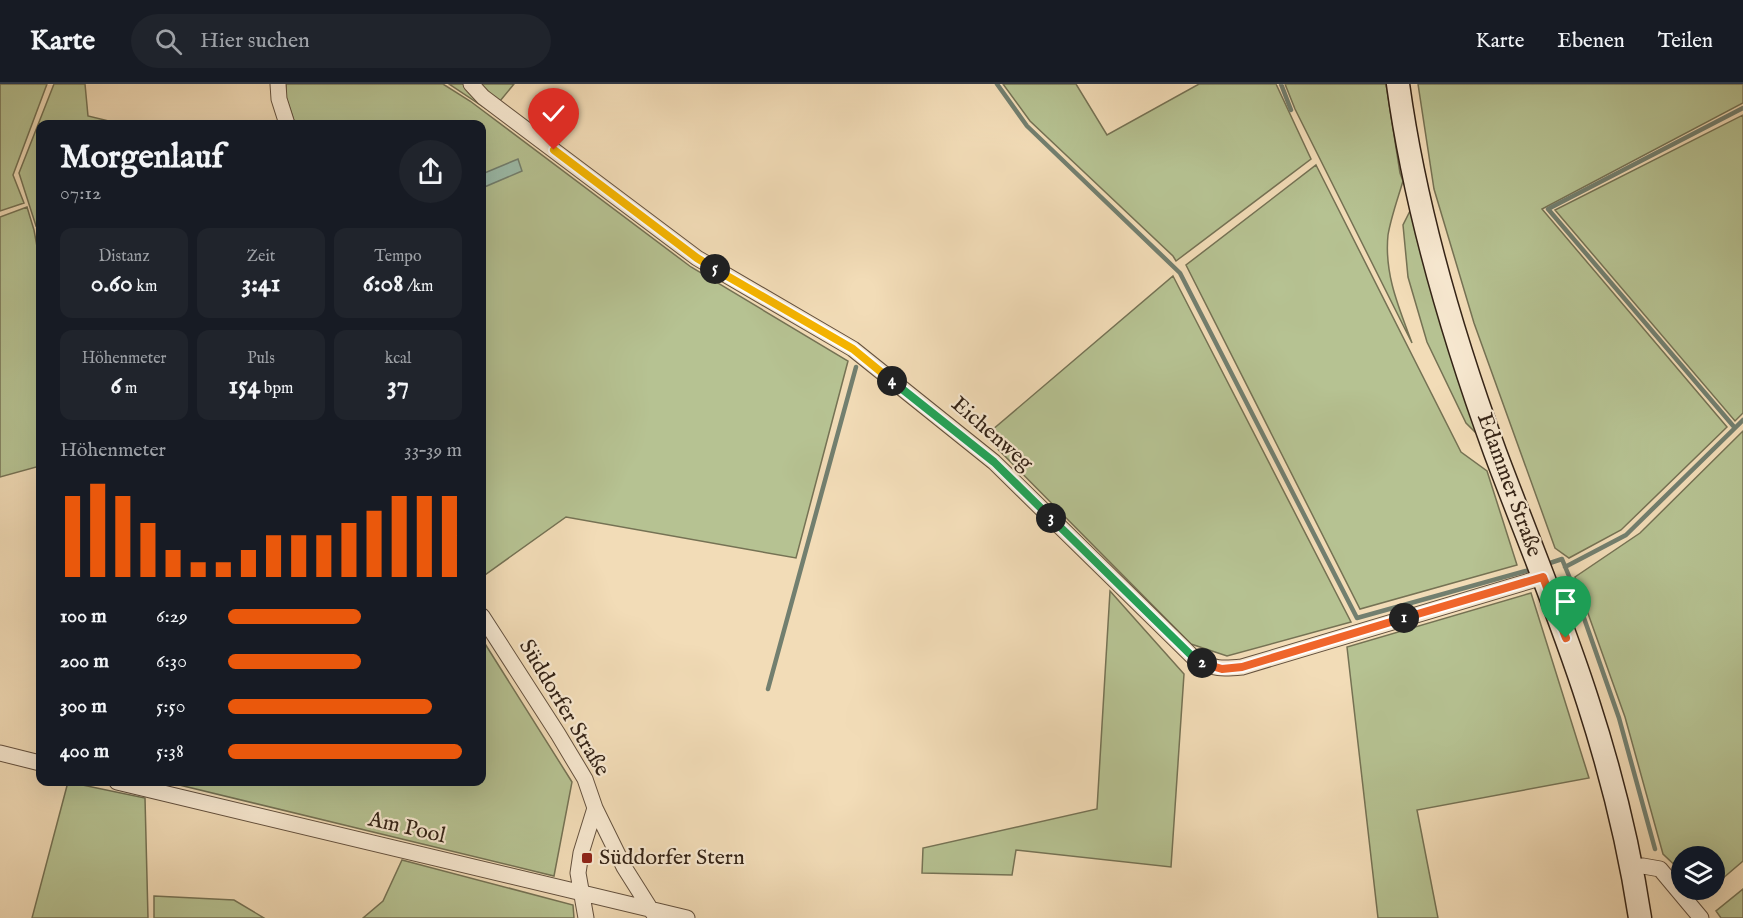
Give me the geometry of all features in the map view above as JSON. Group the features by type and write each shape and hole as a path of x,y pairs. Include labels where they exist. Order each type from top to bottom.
{"main road":[{"name":"Edammer Straße","path":"1398,84 1417,190 1438,273 1494,450 1588,703 1608,769 1632,867 1640,918"}],"street":[{"path":"278,84 279,99 286,120"},
{"name":"Eichenweg","path":"471,84 483,97 697,258 853,349 871,363 994,462 1196,660 1222,669 1242,667 1540,570"},
{"name":"Süddorfer Straße","path":"486,622 585,779 595,808 624,867 654,914"},
{"path":"0,753 36,762"},
{"name":"Am Pool","path":"134,786 581,892 654,914 687,918"},
{"path":"586,918 578,873 581,853 595,808"},
{"path":"1632,867 1660,869 1701,918"}],"green space":[{"path":"0,84 47,84 13,175 24,203 0,211"},
{"path":"54,84 85,84 88,116 104,120 40,120"},
{"path":"286,84 443,84 470,101 691,267 848,361 796,558 566,517 486,574 486,120 294,120 286,97"},
{"path":"449,84 514,84 491,112"},
{"path":"1003,84 1076,84 1107,135 1199,84 1276,84 1311,159 1176,261 1030,121"},
{"path":"1285,84 1386,84 1403,181 1388,235 1388,263 1394,291 1412,343 1295,109"},
{"path":"1418,84 1743,84 1743,103 1542,209 1727,427 1621,530 1569,558 1555,548 1474,323 1434,189"},
{"path":"1743,115 1743,413 1735,421 1555,210"},
{"path":"36,130 36,226 19,173"},
{"path":"1316,165 1461,452 1487,471 1517,565 1360,609 1186,265"},
{"path":"27,207 36,241 36,467 0,477 0,217"},
{"path":"1411,209 1481,438 1466,423 1427,342 1408,277 1403,225"},
{"path":"1173,276 1351,622 1227,656 1191,644 985,436"},
{"path":"1743,431 1743,861 1725,876 1725,846 1671,846 1671,862 1663,854 1625,717 1575,577 1640,533"},
{"path":"1110,591 1184,674 1171,867 1016,850 1012,875 922,873 923,848 1097,809"},
{"path":"1531,593 1589,778 1417,810 1438,918 1378,918 1347,647"},
{"path":"486,645 572,782 554,876 183,786 486,786"},
{"path":"67,786 87,786 145,798 148,918 32,918"},
{"path":"402,860 573,905 574,918 363,918 383,901"},
{"path":"1743,889 1743,918 1721,918 1716,911"},
{"path":"154,896 234,900 264,918 154,918"}],"shaded area":[{"path":"518,159 522,171 486,186 486,172"}],"waterway":[{"path":"997,84 1027,126 1180,273 1357,618 1533,569"},
{"path":"1281,84 1291,110"},
{"path":"1735,428 1548,209 1743,108"},
{"path":"768,689 856,367"},
{"path":"1565,567 1626,535 1743,420"},
{"path":"1547,564 1562,559 1571,581 1619,718 1655,849"}],"place":[{"name":"Süddorfer Stern","path":"587,858"}],"route":[{"path":"554,150 697,258 853,349 994,462 1196,660 1222,669 1242,667 1543,577 1566,638"}]}
